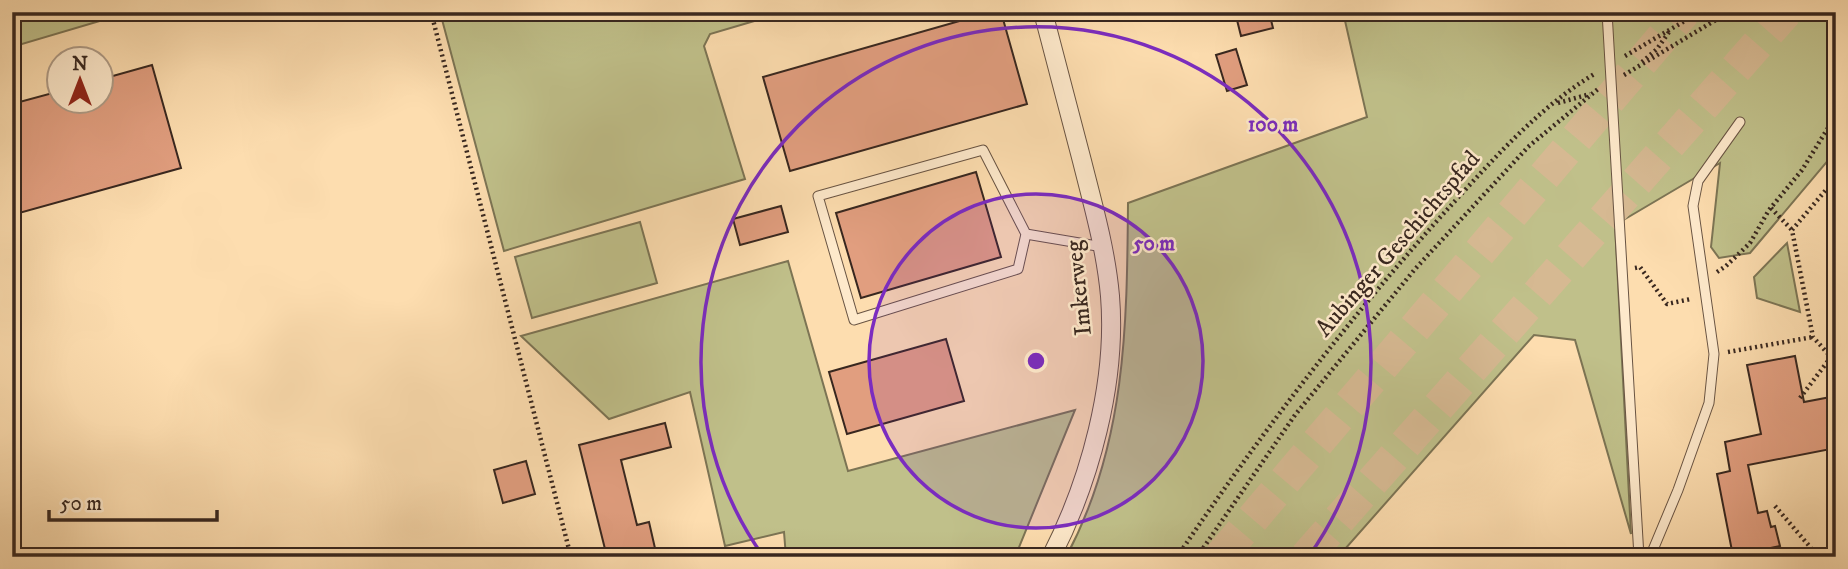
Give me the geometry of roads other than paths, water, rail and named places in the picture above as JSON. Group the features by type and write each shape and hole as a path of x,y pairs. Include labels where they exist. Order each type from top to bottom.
{"street":[{"name":"Imkerweg","path":"1043,12 1102,247 1110,297 1110,356 1090,462 1069,523 1051,557"}],"lane":[{"path":"1607,12 1639,557"},
{"path":"1650,557 1678,490 1709,403 1714,355 1693,206 1698,181 1740,122"},
{"path":"983,150 1026,234 1018,269 854,320 818,196 983,150"},
{"path":"1026,234 1102,247"}],"tunnel":[{"path":"1220,557 1684,12"},
{"path":"1306,557 1786,12"}]}
